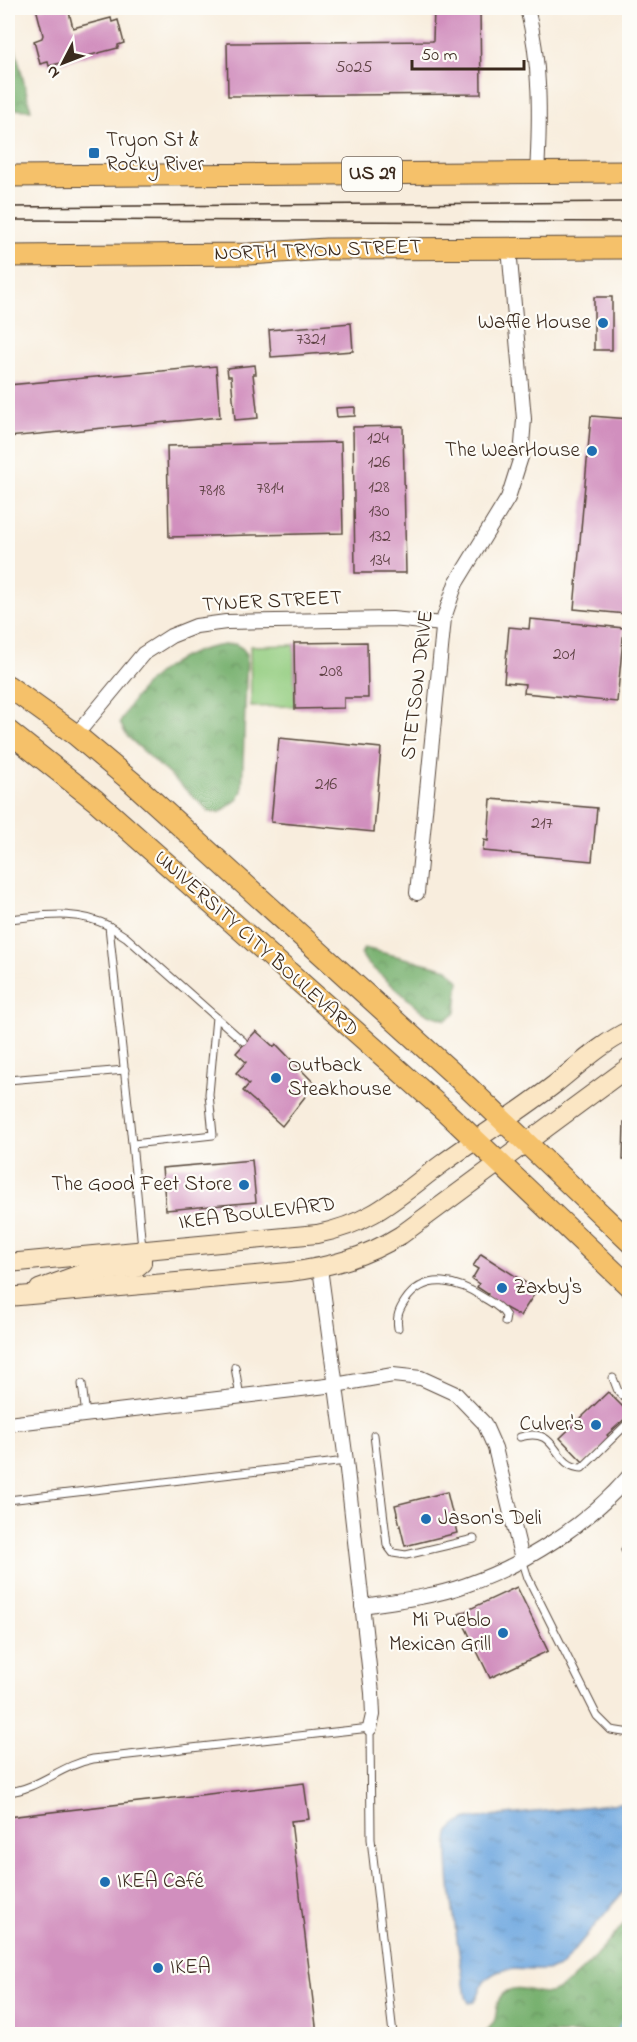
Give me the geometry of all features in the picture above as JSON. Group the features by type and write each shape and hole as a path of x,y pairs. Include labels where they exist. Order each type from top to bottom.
{"main road":[{"path":"8,167 49,175"},
{"name":"US 29","path":"49,175 630,172"},
{"path":"8,176 49,175"},
{"name":"NORTH TRYON STREET","path":"8,256 630,248"},
{"name":"UNIVERSITY CITY BOULEVARD","path":"8,687 76,735 132,782 503,1120 630,1242"},
{"name":"UNIVERSITY CITY BOULEVARD","path":"8,731 95,800 475,1140 630,1287"}],"street":[{"path":"527,8 534,35 540,112 537,174"},
{"name":"STETSON DRIVE","path":"417,892 443,624 456,583 508,498 521,457 524,419 509,248"},
{"name":"TYNER STREET","path":"76,735 143,654 171,636 196,626 226,622 382,619 443,624"},
{"name":"IKEA BOULEVARD","path":"8,1263 317,1234 350,1226 391,1205 475,1140 613,1039 630,1030"},
{"path":"14,1297 320,1268 351,1260 390,1242 630,1066"},
{"path":"14,1297 83,1273 136,1268 142,1263 142,1250"},
{"path":"320,1268 346,1461 373,1699 370,1728"},
{"path":"8,1424 335,1385 380,1377 407,1376 433,1382 466,1402 483,1424 495,1448 522,1559"},
{"path":"362,1606 415,1598 465,1586 522,1559 574,1524 614,1492 630,1475"}],"lane":[{"path":"8,919 71,914 94,918 126,937 243,1041"},
{"path":"109,926 133,1143 142,1250"},
{"path":"133,1143 213,1135 209,1083 216,1017"},
{"path":"8,1080 125,1070"},
{"path":"398,1328 397,1316 409,1296 418,1287 438,1281 468,1287 502,1309 506,1316 505,1322"},
{"path":"235,1366 240,1396"},
{"path":"613,1378 618,1391 630,1403"},
{"path":"82,1384 86,1415"},
{"path":"520,1437 532,1433 541,1435 575,1468 582,1468 630,1421"},
{"path":"374,1435 387,1545 393,1553 406,1555 474,1539"},
{"path":"8,1500 346,1461"},
{"path":"522,1559 528,1578 597,1716 611,1730 630,1732"},
{"path":"8,1792 28,1789 78,1762 370,1728 371,1839 393,2034"}],"green space":[{"path":"8,20 31,110 8,109"},
{"path":"235,644 247,654 242,791 238,799 221,812 210,812 127,736 120,723 140,691 167,667 199,651"},
{"path":"294,645 295,706 251,707 250,646"},
{"path":"364,948 448,969 459,981 456,1012 446,1020 423,1012 367,963 361,954"},
{"path":"629,1917 629,2034 484,2034 494,2021 499,2000 503,1994 517,1988 543,1993 557,1990 591,1961"}],"water":[{"path":"629,1802 629,1885 561,1966 542,1970 511,1969 493,1974 485,1981 475,2002 469,2003 466,1997 450,1885 448,1843 452,1829 458,1823 469,1819"}],"building":[{"path":"36,8 68,8 73,28 111,18 112,22 118,20 124,43 118,45 118,48 49,66 48,62 40,64 34,41 42,38 43,35"},
{"path":"434,8 480,8 481,94 228,96 227,43 433,41"},
{"name":"Waffle House","path":"594,297 612,297 612,350 594,350"},
{"path":"351,323 353,351 271,357 269,330"},
{"path":"255,365 256,374 253,374 258,418 235,420 231,376 228,376 227,368"},
{"path":"216,366 220,417 8,437 8,385"},
{"path":"355,407 355,416 337,417 336,408"},
{"path":"591,416 630,419 630,571 626,614 574,609"},
{"path":"403,426 406,573 355,573 353,427"},
{"path":"341,442 343,533 169,537 167,446"},
{"path":"530,619 624,628 617,702 524,693 525,684 504,682 509,627 529,629"},
{"path":"367,642 368,698 344,698 344,708 295,709 294,643"},
{"path":"279,738 381,748 374,832 271,822"},
{"path":"491,799 597,808 592,861 483,851 484,840 488,841"},
{"name":"Outback Steakhouse","path":"256,1031 274,1047 276,1044 315,1084 282,1126 243,1091 249,1084 236,1073 246,1062 236,1053"},
{"path":"630,1121 630,1160 623,1160 624,1122"},
{"path":"252,1160 256,1202 166,1210 162,1168"},
{"path":"481,1254 537,1290 520,1316 486,1297 488,1294 477,1287 479,1284 472,1279 478,1269 473,1266"},
{"name":"Culver's","path":"608,1392 630,1414 607,1435 612,1440 584,1463 560,1438"},
{"name":"Jason's Deli","path":"447,1492 457,1533 405,1546 395,1505"},
{"name":"Mi Pueblo Mexican Grill","path":"517,1587 548,1651 490,1678 459,1614"},
{"name":"IKEA","path":"304,1783 309,1819 291,1821 317,2034 8,2034 8,1817"}],"waterway":[{"path":"617,2034 623,2023 630,2018"}],"tram line":[{"path":"8,207 630,202"},
{"path":"8,220 630,222"}],"place":[{"name":"Tryon St & Rocky River","path":"94,153"},
{"name":"Waffle House","path":"603,323"},
{"name":"The WearHouse","path":"592,451"},
{"name":"Outback Steakhouse","path":"276,1078"},
{"name":"The Good Feet Store","path":"244,1185"},
{"name":"Zaxby's","path":"502,1288"},
{"name":"Culver's","path":"596,1425"},
{"name":"Jason's Deli","path":"426,1519"},
{"name":"Mi Pueblo Mexican Grill","path":"503,1633"},
{"name":"IKEA Café","path":"105,1882"},
{"name":"IKEA","path":"158,1968"}]}
